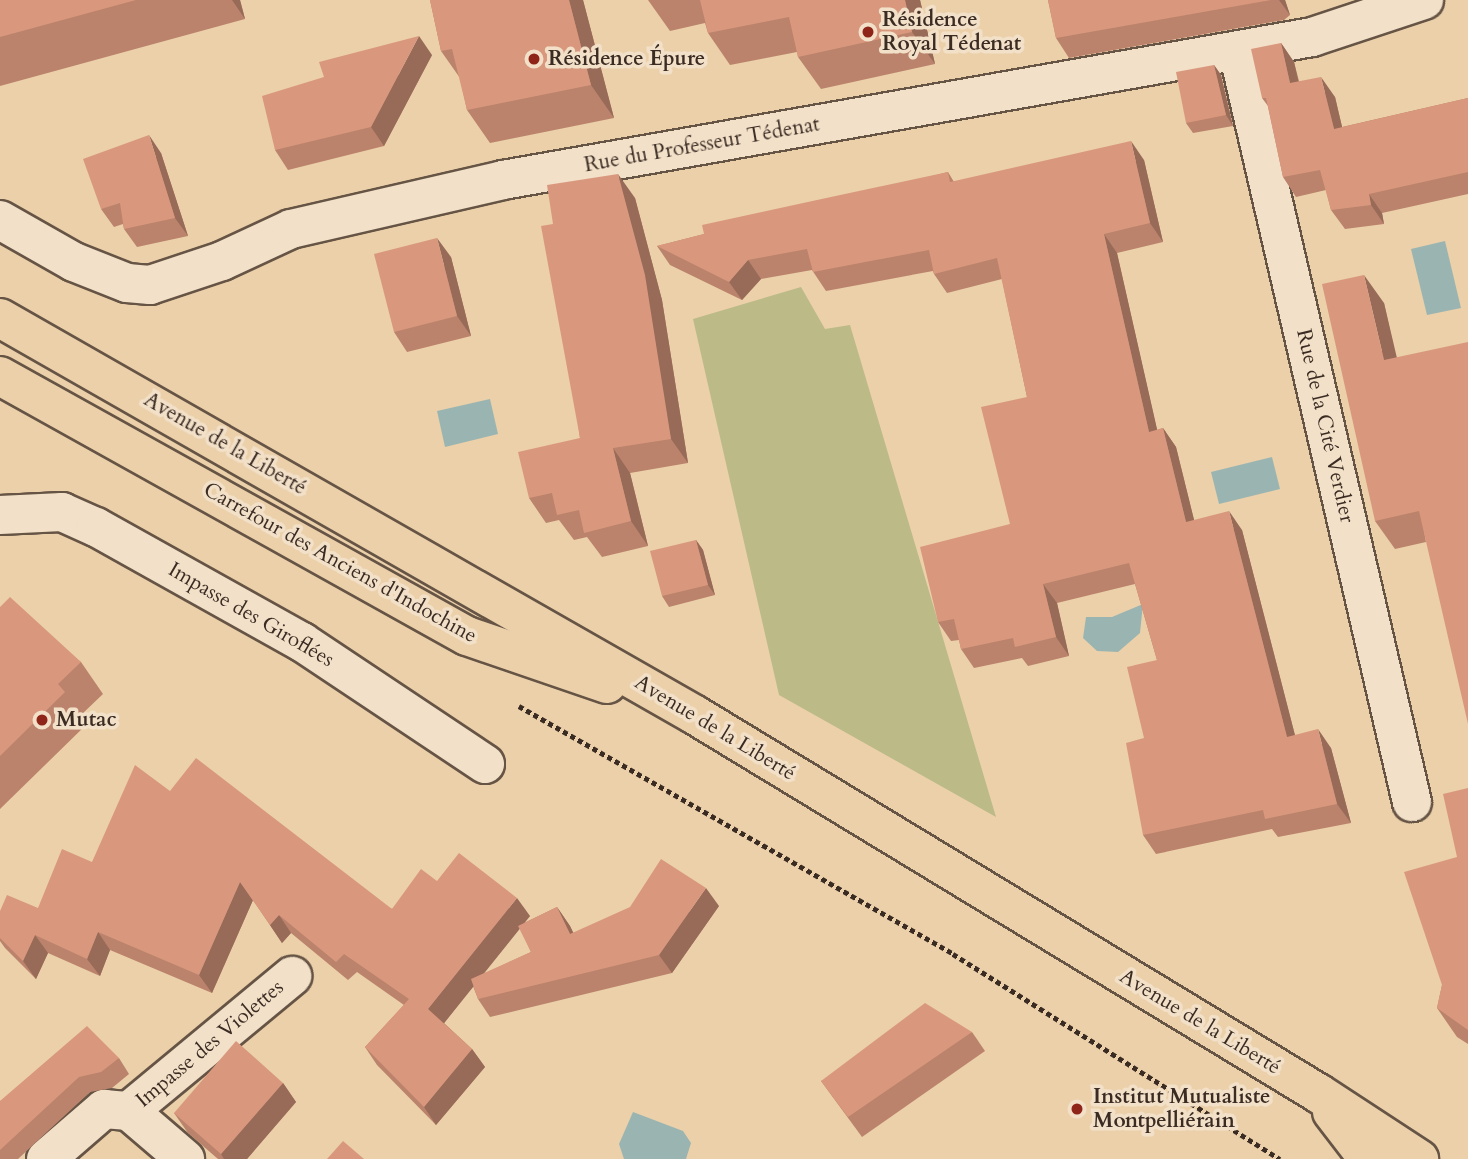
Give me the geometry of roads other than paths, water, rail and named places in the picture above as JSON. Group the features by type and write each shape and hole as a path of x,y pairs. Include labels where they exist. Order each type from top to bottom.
{"main road":[{"name":"Avenue de la Liberté","path":"0,318 695,715 1318,1093 1419,1159"},
{"name":"Carrefour des Anciens d'Indochine","path":"0,376 467,636 695,715"},
{"path":"1318,1093 1368,1159"}],"street":[{"name":"Rue du Professeur Tédenat","path":"0,220 74,262 127,283 149,285 222,261 291,229 503,180 1312,37 1424,0"},
{"name":"Rue de la Cité Verdier","path":"1238,51 1412,802"},
{"name":"Impasse des Giroflées","path":"0,515 62,512 96,527 302,642 485,764"},
{"name":"Impasse des Violettes","path":"129,1111 292,976"},
{"name":"Impasse des Violettes","path":"46,1159 104,1109 129,1111 185,1159"}],"water":[{"path":"1445,241 1461,308 1427,315 1411,249"},
{"path":"490,399 498,434 445,447 437,411"},
{"path":"1272,457 1280,489 1219,504 1211,472"},
{"path":"1143,604 1140,633 1118,652 1097,651 1083,638 1086,617 1112,617"},
{"path":"633,1112 683,1131 691,1143 686,1159 624,1159 619,1144"}],"place":[{"name":"Résidence Royal Tédenat","path":"868,32"},
{"name":"Résidence Épure","path":"534,59"},
{"name":"Mutac","path":"42,720"},
{"name":"Institut Mutualiste Montpelliérain","path":"1077,1109"}]}
